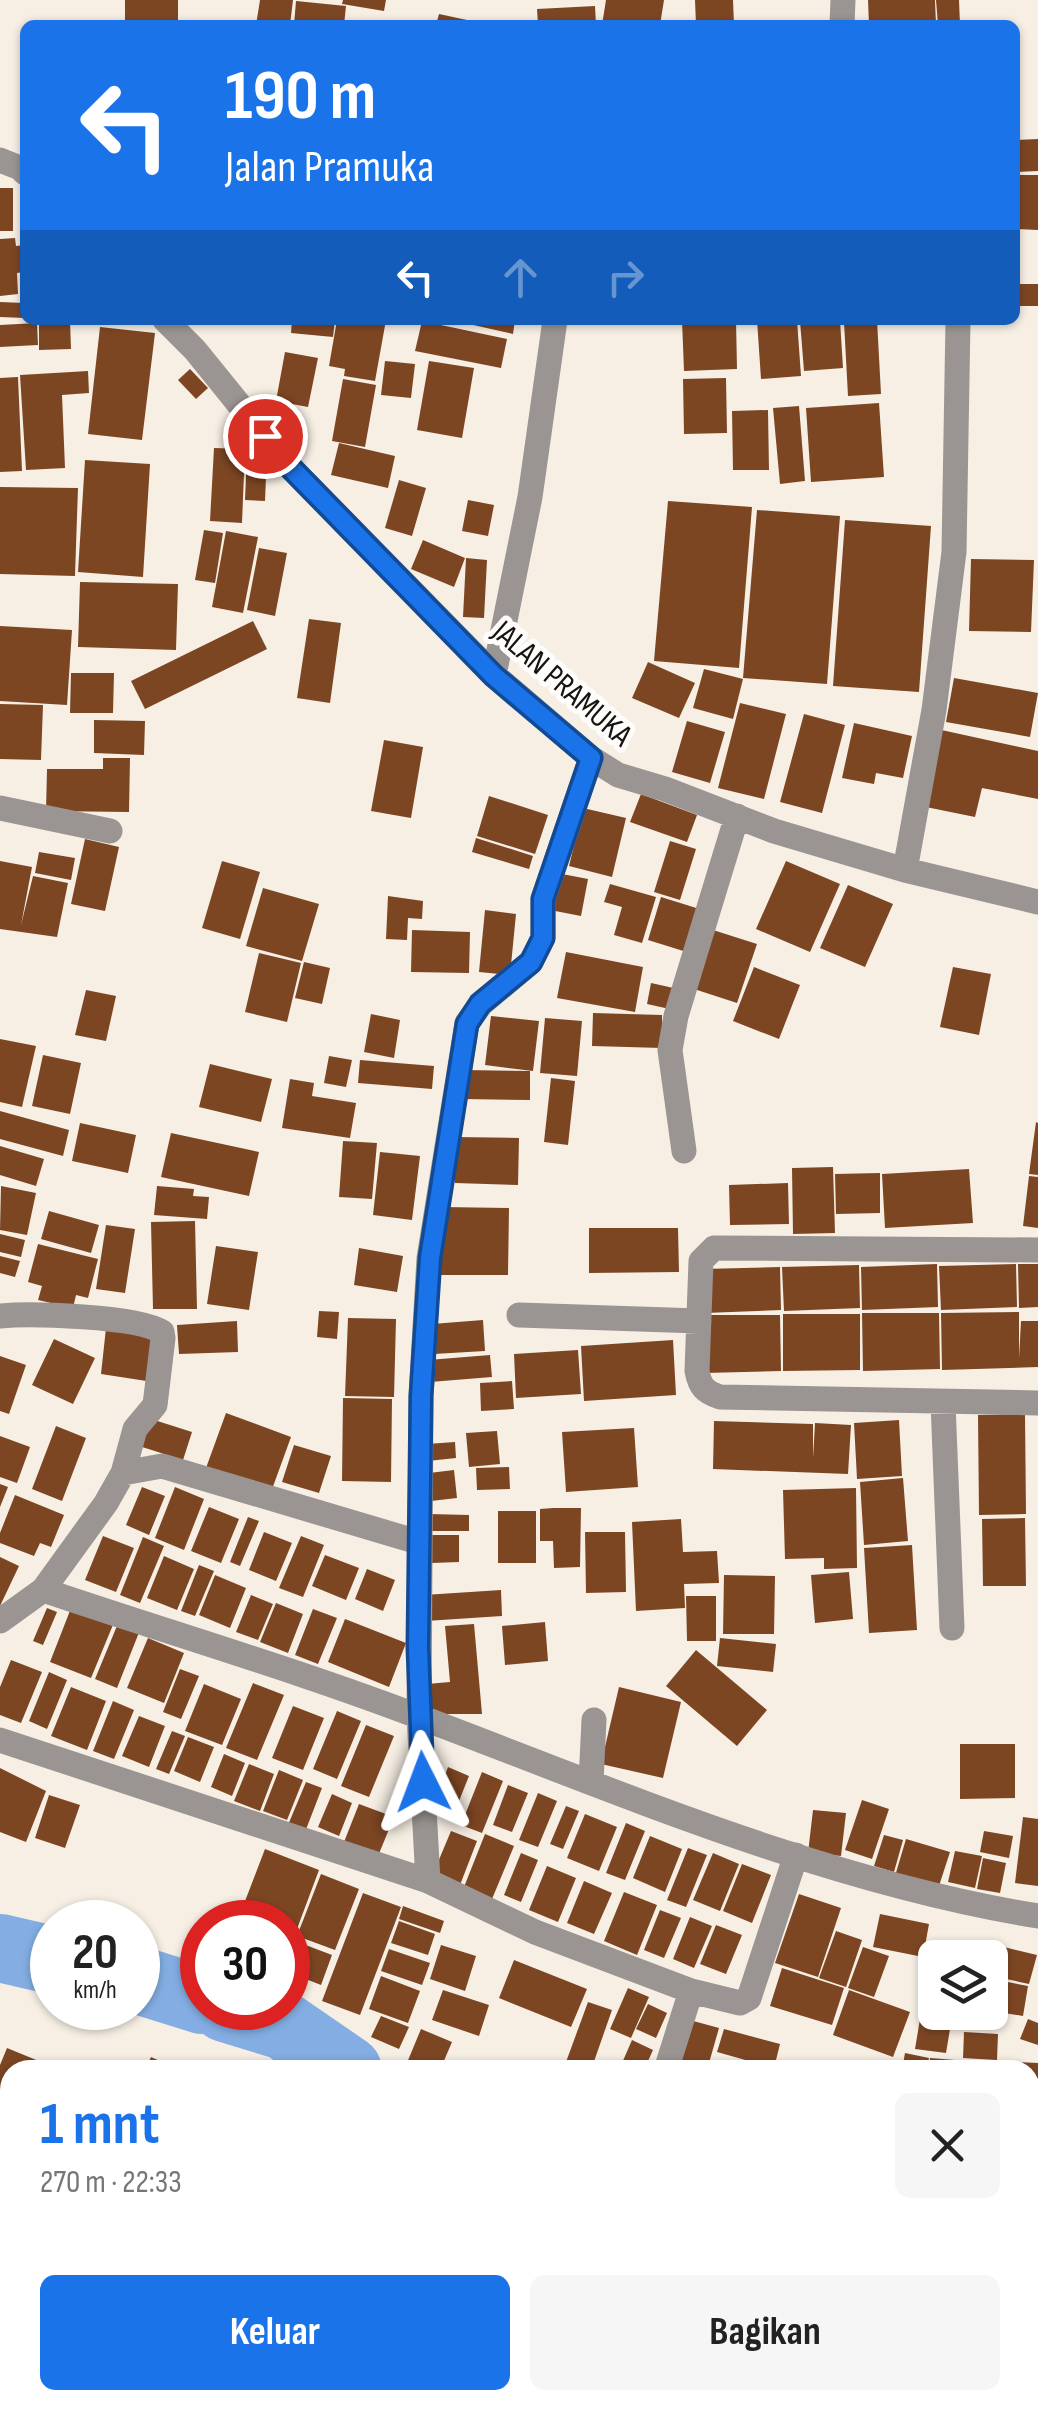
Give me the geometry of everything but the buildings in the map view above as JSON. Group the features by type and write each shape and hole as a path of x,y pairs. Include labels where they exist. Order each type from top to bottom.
{"street":[{"name":"JALAN PRAMUKA","path":"170,325 195,350 288,465 494,676 618,776 665,789 774,831 905,870 1038,902"},
{"path":"494,676 530,497 554,325"},
{"path":"905,870 934,710 954,552 958,325"},
{"path":"428,1881 419,1716 418,1542 421,1396 430,1258 467,1024 480,1004 531,962 543,938 532,898 591,758"},
{"path":"0,808 110,831"},
{"path":"684,1151 670,1050 676,1016 736,816"},
{"path":"1038,1250 714,1248 701,1261 696,1371 707,1393 720,1397 1038,1404"},
{"path":"0,1316 52,1315 146,1326 162,1332 155,1405 135,1428 123,1473 44,1590 0,1622"},
{"path":"519,1315 699,1321"},
{"path":"943,1403 952,1628"},
{"path":"123,1473 162,1466 418,1542"},
{"path":"44,1590 419,1716 796,1855 908,1888 1038,1916"},
{"path":"591,1782 594,1720"},
{"path":"0,1740 428,1881 535,1932 691,1991 740,2004 749,1998 796,1855"},
{"path":"669,2060 691,1991"}],"waterway":[{"path":"0,1948 30,1955"},
{"path":"160,1987 180,1993"},
{"path":"290,2030 333,2060"}],"route":[{"path":"265,436 288,465 494,676 591,758 543,899 543,938 531,962 480,1004 467,1024 430,1258 421,1396 418,1647 423,1782"}]}
